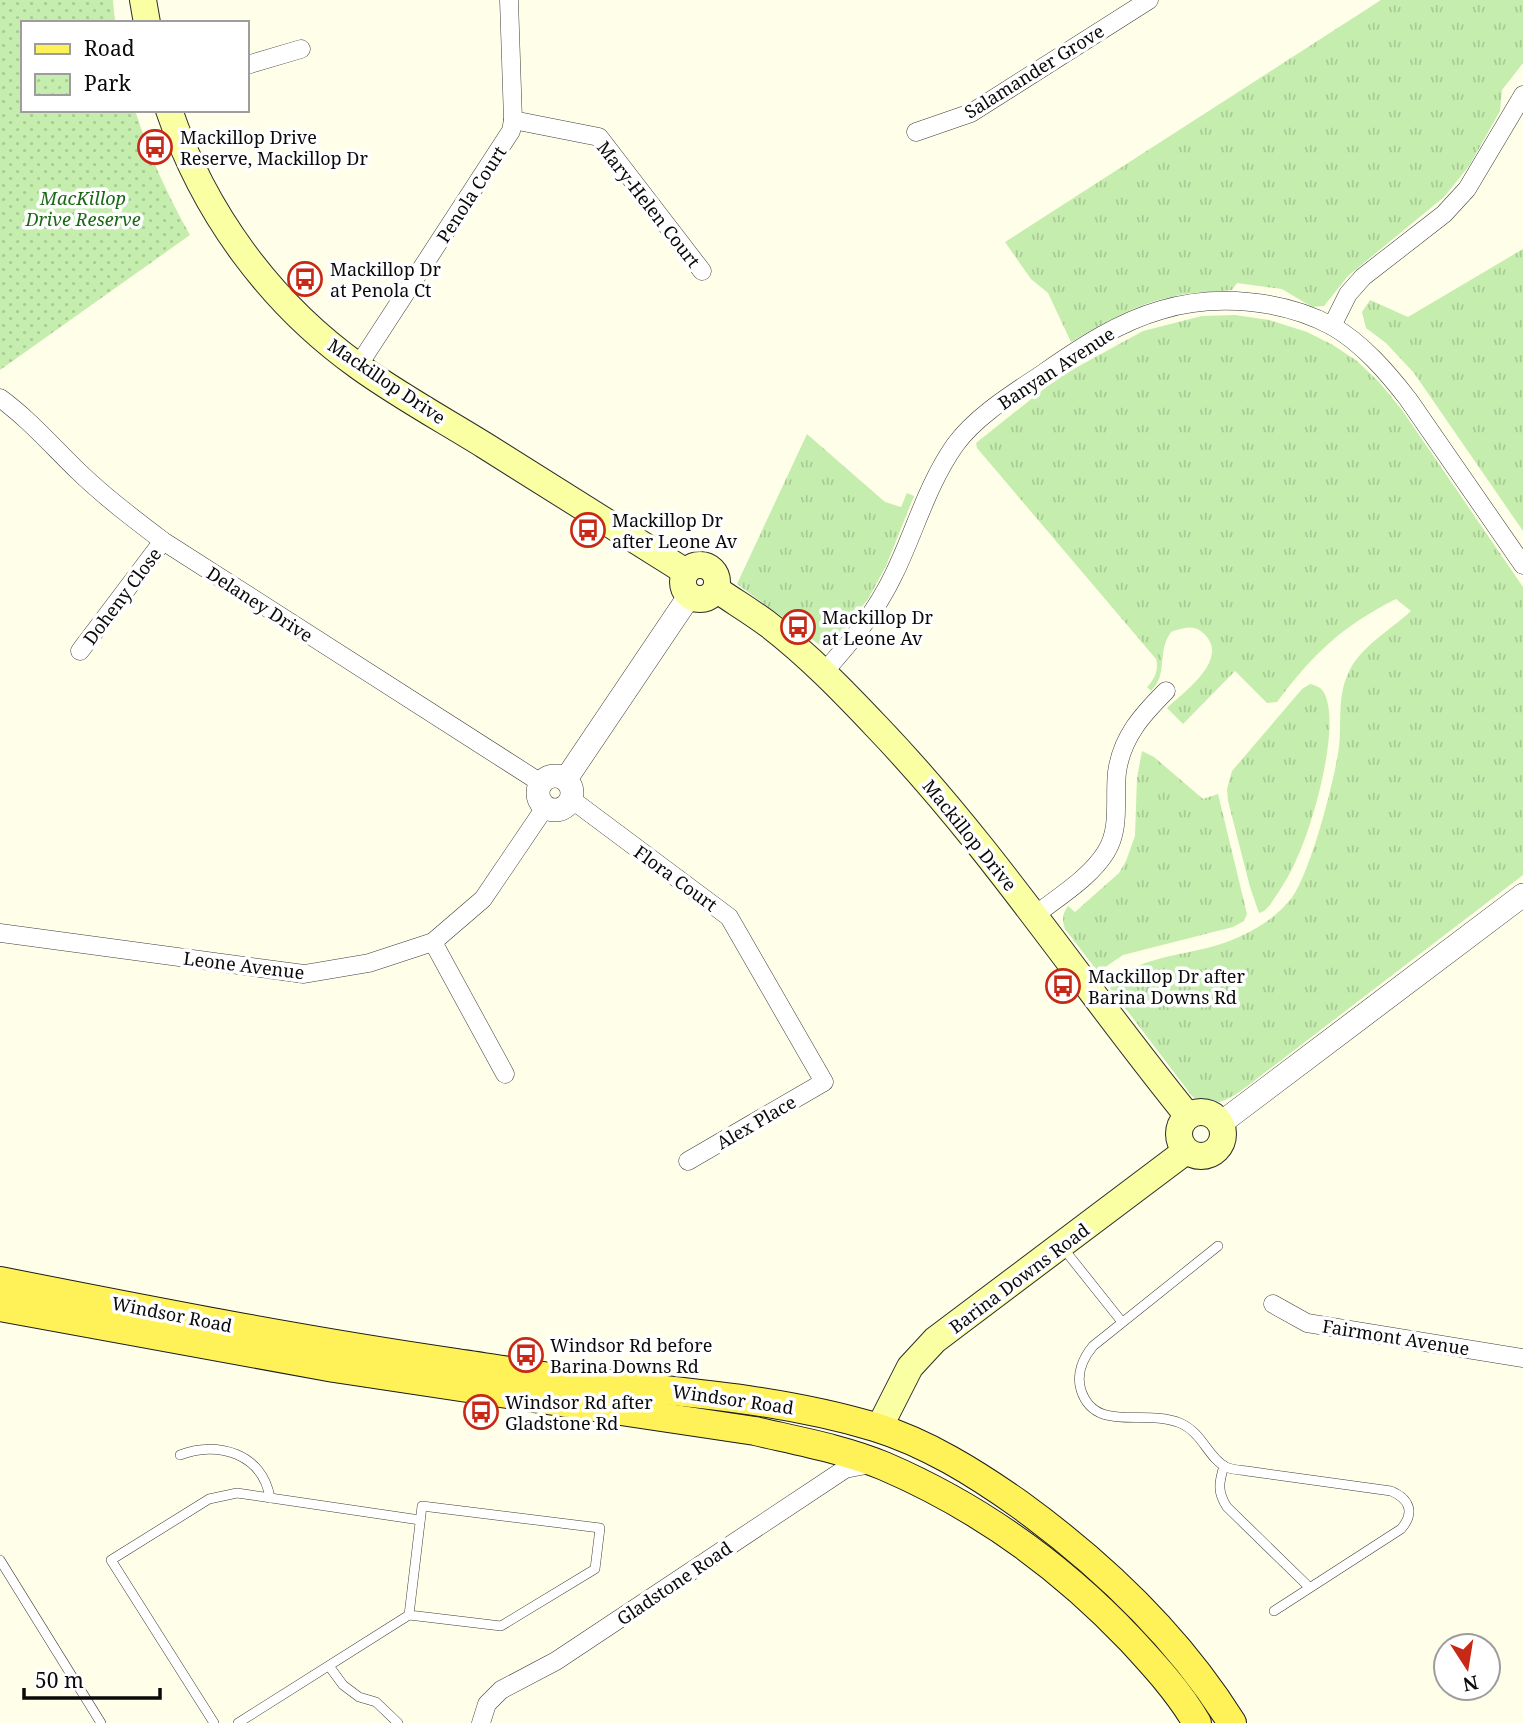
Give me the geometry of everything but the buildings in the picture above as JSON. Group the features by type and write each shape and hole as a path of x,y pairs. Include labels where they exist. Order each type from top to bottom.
{"main road":[{"path":"144,0 146,21"},
{"name":"Mackillop Drive","path":"170,112 201,189 245,256 298,316 359,366 688,584 704,598 716,589 769,625 823,673 914,767 992,859 1188,1116"},
{"path":"1205,1112 1221,1123 1224,1135 1215,1152 1196,1156 1186,1151 1179,1132 1188,1116 1205,1112"},
{"name":"Barina Downs Road","path":"879,1428 910,1367 922,1353 1186,1151"},
{"name":"Windsor Road","path":"0,1280 338,1346 582,1381 742,1399 813,1410 879,1428 964,1468 1049,1526 1094,1562 1134,1599 1175,1644 1212,1691 1232,1723"},
{"name":"Windsor Road","path":"0,1307 334,1368 755,1431 882,1465 958,1502 1030,1550 1087,1598 1162,1673 1197,1723"},
{"path":"879,1428 885,1445 958,1502"}],"street":[{"name":"Penola Court","path":"359,366 511,131 513,120 509,0"},
{"name":"Salamander Grove","path":"916,132 971,113 1149,0"},
{"path":"248,65 301,49"},
{"path":"1332,327 1348,293 1363,277 1444,214 1467,189 1523,95"},
{"name":"Mary-Helen Court","path":"513,120 599,137 702,271"},
{"name":"Banyan Avenue","path":"823,673 877,607 894,575 936,473 957,442 982,418 1062,360 1125,324 1161,310 1198,302 1238,301 1273,306 1332,327 1361,348 1392,379 1523,565"},
{"name":"Delaney Drive","path":"0,398 25,416 106,496 163,541 541,783"},
{"name":"Doheny Close","path":"80,651 163,541"},
{"path":"569,789 557,776 547,778 538,791 540,802 556,810 565,807 569,789 688,584"},
{"path":"1034,916 1095,866 1106,852 1113,838 1117,773 1121,754 1138,720 1166,691"},
{"name":"Flora Court","path":"569,789 729,917 824,1082"},
{"name":"Leone Avenue","path":"0,933 304,974 369,962 433,942 483,899 545,806"},
{"path":"1221,1123 1523,895"},
{"path":"433,942 505,1073"},
{"name":"Alex Place","path":"688,1161 824,1082"},
{"name":"Fairmont Avenue","path":"1273,1304 1307,1323 1523,1358"},
{"name":"Gladstone Road","path":"481,1723 487,1704 501,1690 567,1654 845,1469 870,1464 882,1465"}],"lane":[{"path":"1061,1246 1122,1321"},
{"path":"1218,1246 1093,1346 1085,1356 1080,1370 1080,1385 1084,1398 1092,1409 1104,1416 1156,1416 1182,1424 1201,1438 1224,1466 1391,1491 1406,1499 1410,1514 1401,1529 1275,1611"},
{"path":"180,1455 211,1448 242,1457 256,1466 264,1478 270,1497"},
{"path":"1224,1466 1219,1489 1227,1507 1309,1587"},
{"path":"214,1723 111,1560 209,1499 237,1493 420,1520"},
{"path":"238,1723 409,1615 501,1626 595,1569 600,1528 422,1506 409,1615"},
{"path":"0,1560 101,1723"},
{"path":"329,1666 343,1685 359,1697 376,1702 398,1723"}],"green space":[{"name":"MacKillop Drive Reserve","path":"0,0 113,0 115,21 21,21 21,112 136,112 159,174 190,235 0,370"},
{"path":"1381,0 1523,0 1523,63 1502,90 1500,111 1469,166 1444,197 1348,276 1324,306 1312,307 1282,289 1237,283 1232,290 1186,294 1145,304 1071,342 1048,293 1031,279 1005,242"},
{"path":"1523,249 1523,531 1414,373 1386,343 1366,328 1362,312 1370,300 1408,317"},
{"path":"1235,315 1269,320 1307,332 1357,361 1402,410 1523,587 1523,875 1241,1091 1211,1103 1201,1102 1192,1096 1110,988 1119,978 1142,964 1234,939 1265,923 1291,899 1306,870 1327,803 1339,747 1341,701 1348,674 1367,647 1411,611 1396,599 1360,620 1316,655 1277,702 1267,703 1235,671 1183,724 1167,708 1194,684 1209,663 1212,653 1210,643 1203,633 1196,628 1171,632 1164,648 1160,677 1151,691 1147,687 1156,674 1156,659 977,448 976,443 1059,377 1143,331 1202,316"},
{"path":"807,434 885,502 901,507 907,493 914,496 886,566 868,599 835,642 820,645 737,584"},
{"path":"1310,684 1323,691 1328,706 1328,749 1323,775 1310,823 1294,864 1270,905 1259,913 1250,887 1227,789 1232,771 1302,689"},
{"path":"1142,751 1154,757 1203,799 1218,794 1247,914 1244,921 1233,927 1123,955 1098,972 1065,929 1064,914 1068,906 1075,912 1119,873 1126,861 1135,836 1137,778"}],"place":[{"name":"Mackillop Drive Reserve, Mackillop Dr","path":"155,147"},
{"name":"Mackillop Dr at Penola Ct","path":"305,279"},
{"name":"Mackillop Dr after Leone Av","path":"588,530"},
{"name":"Mackillop Dr at Leone Av","path":"798,627"},
{"name":"Mackillop Dr after Barina Downs Rd","path":"1063,986"},
{"name":"Windsor Rd before Barina Downs Rd","path":"526,1355"},
{"name":"Windsor Rd after Gladstone Rd","path":"481,1412"}]}
